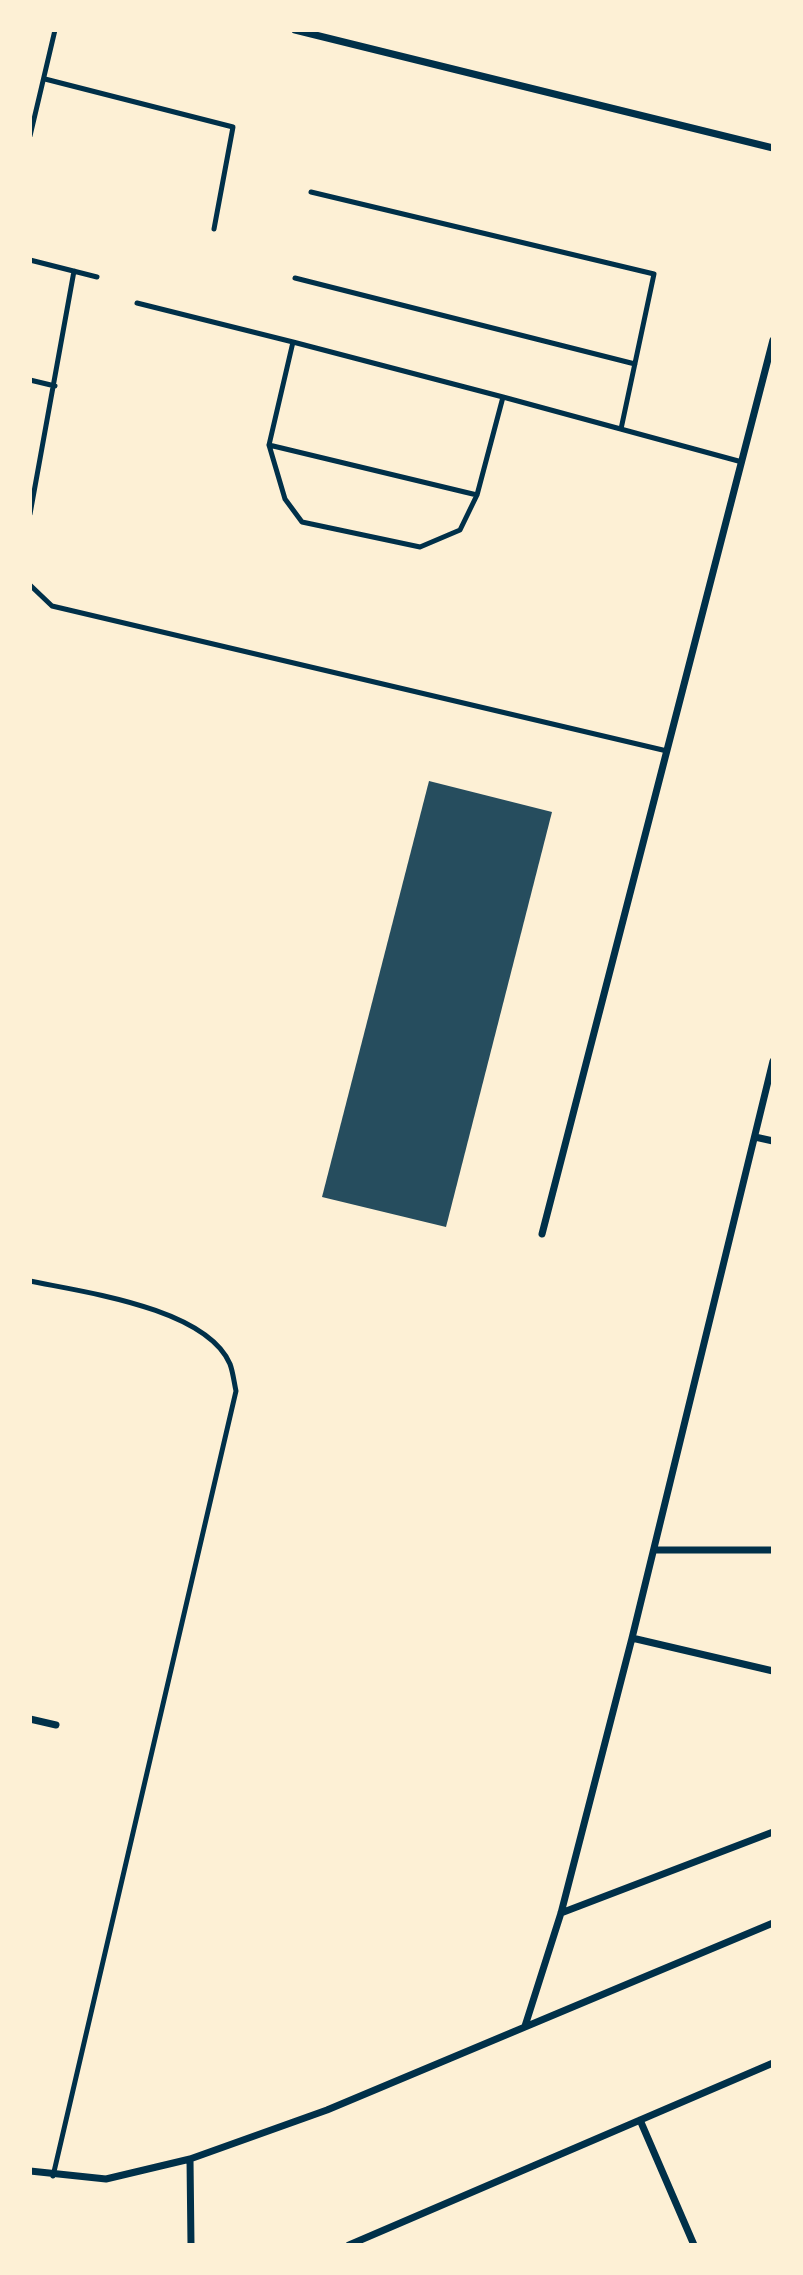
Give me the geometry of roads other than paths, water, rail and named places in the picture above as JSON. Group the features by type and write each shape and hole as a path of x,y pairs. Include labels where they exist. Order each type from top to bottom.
{"street":[{"path":"295,30 773,148"},
{"path":"542,1234 773,340"},
{"path":"525,2026 562,1913 773,1061"},
{"path":"755,1137 773,1141"},
{"path":"654,1550 773,1550"},
{"path":"632,1638 773,1671"},
{"path":"30,1719 56,1725"},
{"path":"562,1913 773,1832"},
{"path":"30,2171 53,2176 106,2179 190,2160 327,2110 773,1923"},
{"path":"349,2245 773,2063"},
{"path":"640,2120 694,2245"},
{"path":"190,2160 191,2245"}],"lane":[{"path":"30,136 55,30"},
{"path":"44,79 233,127 214,229"},
{"path":"311,191 654,274 621,429"},
{"path":"30,260 97,277"},
{"path":"30,514 74,271"},
{"path":"295,278 635,364"},
{"path":"137,303 503,397 742,462"},
{"path":"293,342 269,445 285,499 302,522 420,547 460,530 477,495 503,397"},
{"path":"30,380 55,386"},
{"path":"269,445 477,495"},
{"path":"30,585 52,606 667,751"},
{"path":"30,1281 142,1305 186,1324 214,1343 230,1363 236,1391 53,2176"}]}
